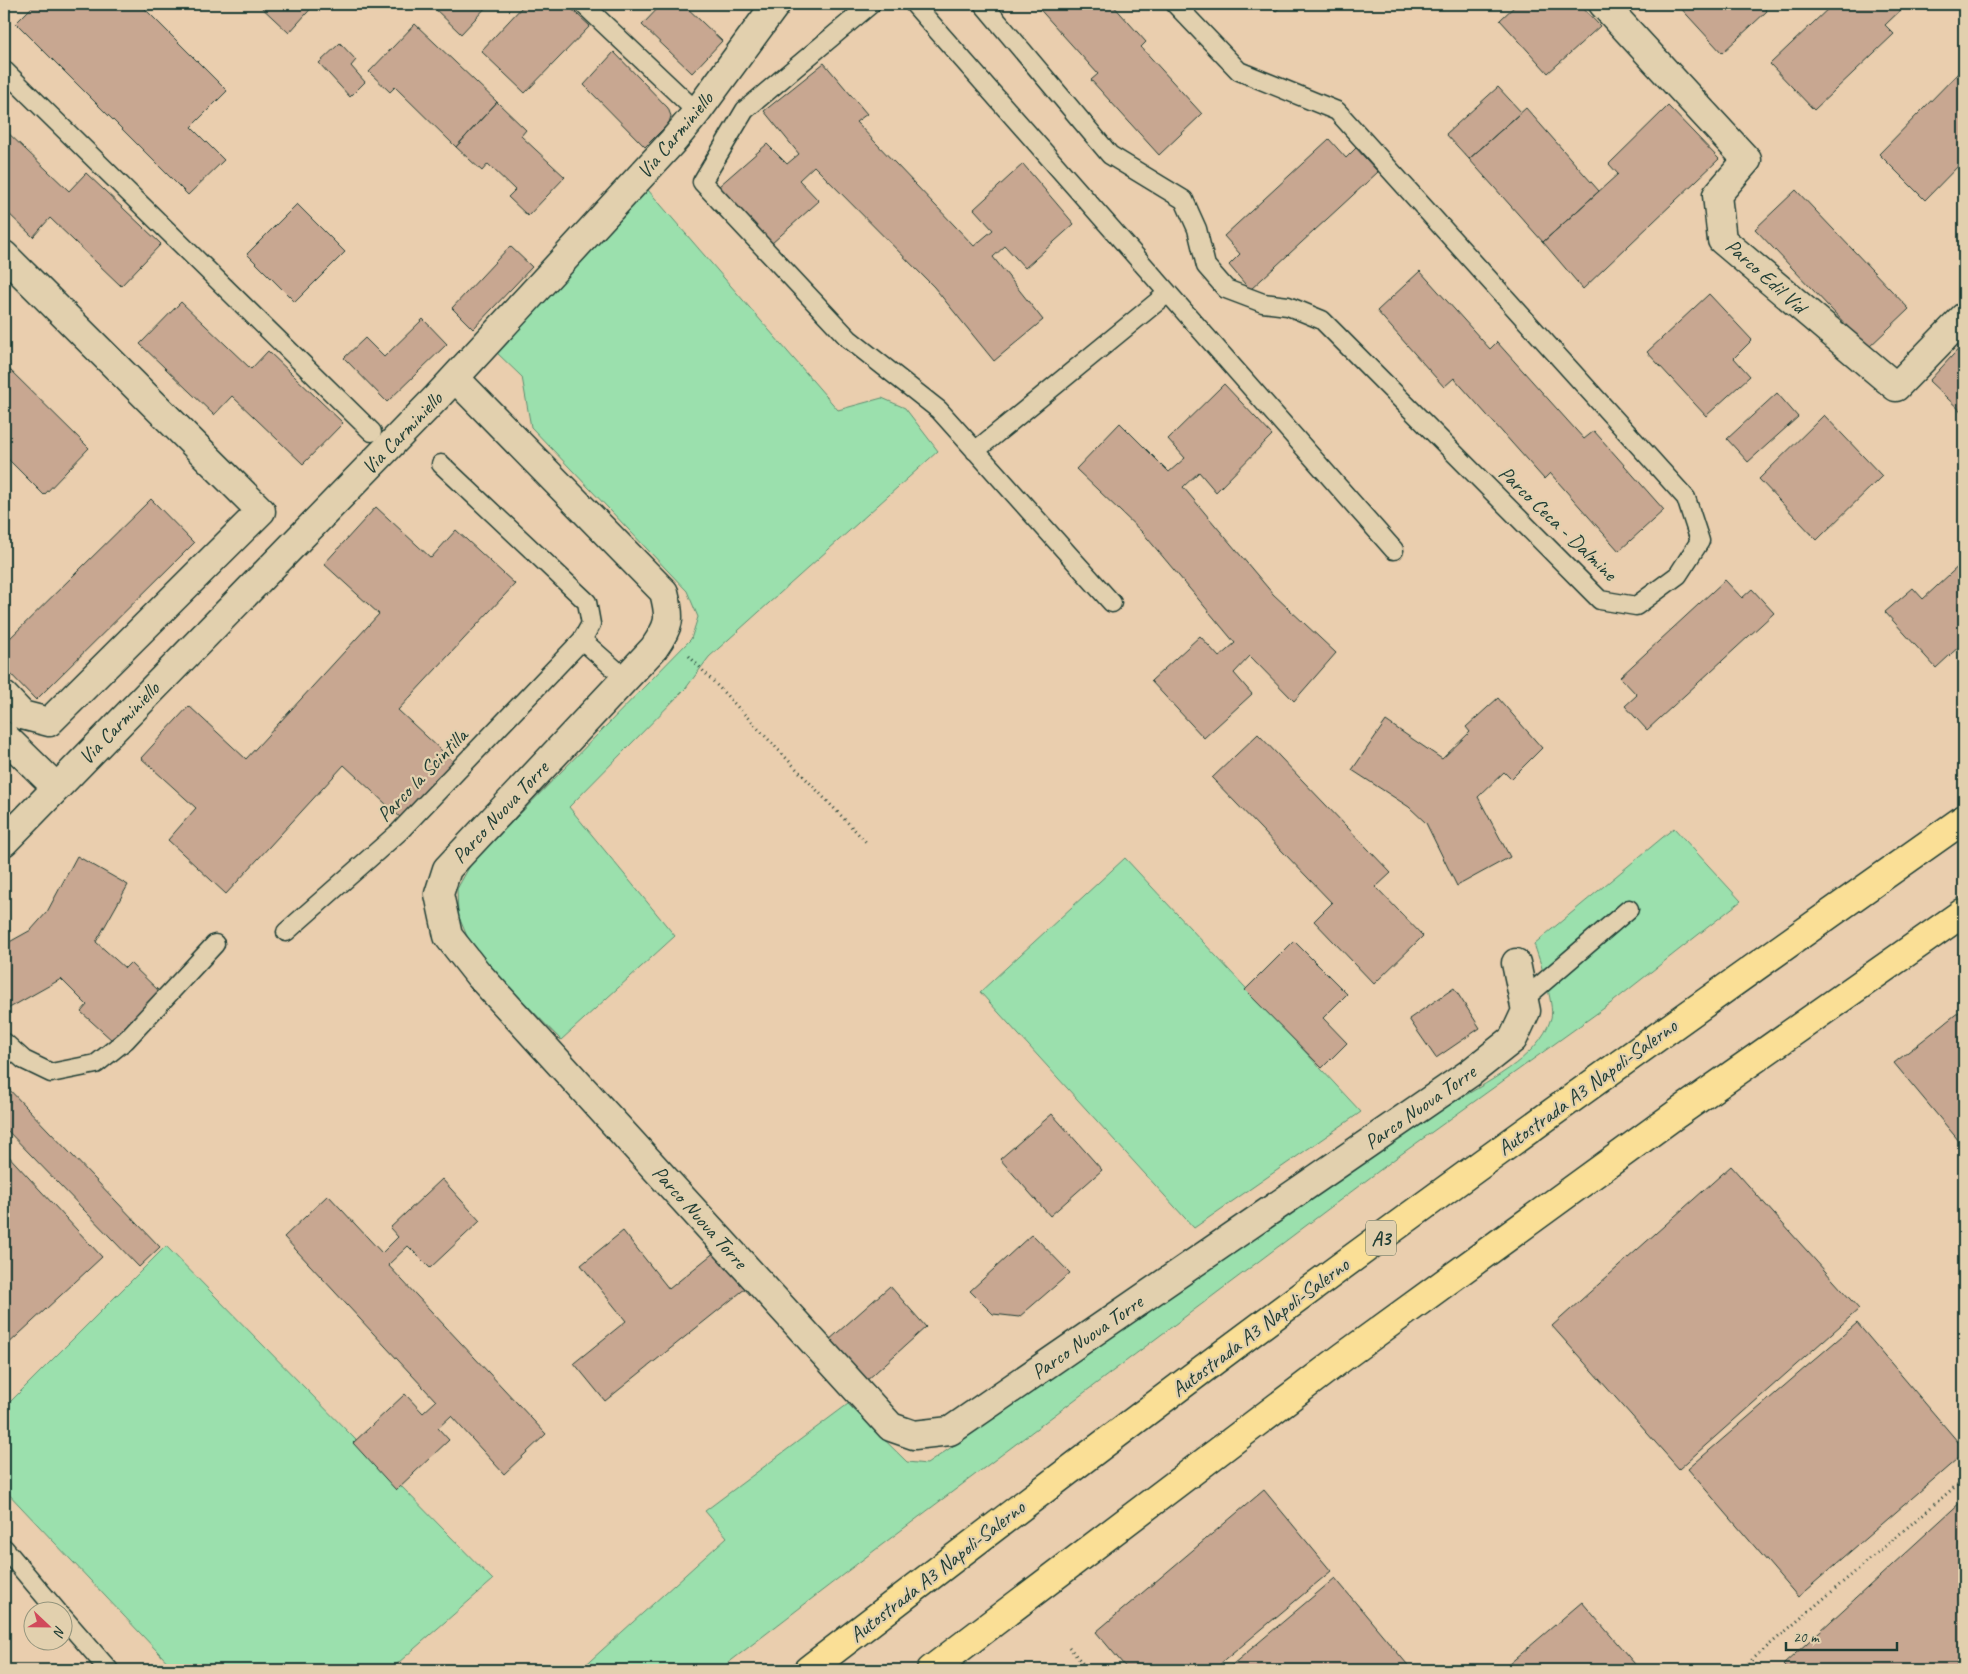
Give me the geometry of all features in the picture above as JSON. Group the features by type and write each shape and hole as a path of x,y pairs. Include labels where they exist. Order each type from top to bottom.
{"highway":[{"name":"Autostrada A3 Napoli-Salerno","path":"808,1670 1084,1458 1286,1307 1687,1015 1964,820"},
{"path":"931,1670 1343,1357 1676,1115 1964,912"}],"street":[{"name":"Via Carminiello","path":"4,842 455,378 673,140 697,112 776,4"},
{"name":"Parco Edil Vid","path":"1603,4 1747,160 1717,195 1722,240 1896,387 1964,318"},
{"path":"4,255 261,510 49,722 22,715 4,696"},
{"name":"Parco Nuova Torre","path":"455,378 664,592 670,614 663,635 654,648 447,869 439,894 448,936 478,974 890,1427 914,1435 950,1431 1470,1074 1513,1039 1526,1011 1516,963"},
{"path":"4,736 56,787"}],"lane":[{"path":"583,4 697,112"},
{"path":"871,4 745,110 702,182 849,339 938,410 1112,603"},
{"path":"914,4 1394,550"},
{"name":"Parco Ceca - Dalmine","path":"983,4 1110,155 1184,200 1197,229 1206,266 1226,289 1263,304 1288,306 1322,320 1600,600 1636,606 1678,575 1700,541 1686,498 1337,112 1239,71 1174,4"},
{"path":"4,70 372,432"},
{"path":"975,451 1168,293"},
{"name":"Parco la Scintilla","path":"286,932 399,832 582,640 591,624 587,602 441,464"},
{"path":"582,640 626,679"},
{"path":"1524,999 1629,909"},
{"path":"4,1042 24,1060 52,1073 96,1064 126,1040 214,944"},
{"path":"4,1548 50,1602"},
{"path":"72,1627 109,1670"}],"path":[{"path":"663,635 691,658 868,844"},
{"path":"1740,1670 1964,1479"},
{"path":"1069,1647 1088,1670"}],"green space":[{"path":"648,190 838,410 882,398 905,408 938,451 709,657 686,688 569,807 675,936 561,1040 473,950 458,915 457,889 471,864 691,639 698,617 687,591 531,427 522,377 495,351"},
{"path":"1674,828 1741,901 1614,1001 1400,1155 879,1547 719,1670 580,1670 727,1537 705,1511 848,1404 907,1462 927,1464 1449,1105 1508,1069 1535,1046 1545,1033 1551,1018 1549,993 1534,944"},
{"path":"1125,858 1361,1112 1194,1228 980,992"},
{"path":"166,1246 493,1580 390,1670 175,1670 4,1489 4,1408"}],"building":[{"path":"35,4 140,4 227,91 191,127 224,160 188,195 16,23"},
{"path":"258,4 315,4 289,33"},
{"path":"430,4 489,4 461,34"},
{"path":"521,4 566,4 590,26 525,93 481,51 523,6"},
{"path":"662,4 683,4 722,41 692,73 642,25"},
{"path":"1035,4 1112,4 1146,42 1141,47 1202,114 1159,155 1091,80 1098,74"},
{"path":"1269,4 1284,4 1276,11"},
{"path":"1517,4 1579,4 1600,26 1548,73 1500,20"},
{"path":"1677,4 1761,4 1767,11 1722,53"},
{"path":"1833,4 1907,4 1885,25 1894,34 1814,110 1770,64"},
{"path":"415,24 497,102 456,147 395,87 390,92 369,72"},
{"path":"340,43 356,60 351,66 365,82 350,97 319,63"},
{"path":"614,52 668,108 671,116 669,123 645,147 584,85"},
{"path":"824,63 867,114 856,122 974,246 993,230 974,209 1023,164 1074,224 1025,268 1005,246 993,257 1043,320 994,361 934,287 814,166 799,180 819,201 771,244 719,186 767,144 787,164 799,154 764,111"},
{"path":"1964,67 1964,160 1925,200 1879,154"},
{"path":"1498,87 1521,112 1469,159 1446,134"},
{"path":"497,102 526,130 521,136 565,177 528,216 508,197 515,190 488,164 482,171 456,147"},
{"path":"1668,106 1719,159 1583,289 1543,242 1618,174 1609,164"},
{"path":"1526,108 1599,191 1543,242 1469,159"},
{"path":"4,129 69,191 86,173 161,244 121,286 50,218 33,237 4,209"},
{"path":"1329,139 1346,158 1356,148 1378,172 1250,290 1229,265 1240,254 1224,236"},
{"path":"1796,190 1909,309 1868,348 1755,229"},
{"path":"297,204 345,252 295,302 247,254"},
{"path":"510,246 532,267 473,329 452,308"},
{"path":"1420,271 1490,349 1497,342 1584,439 1594,431 1664,510 1619,551 1550,473 1544,479 1454,378 1444,387 1377,311"},
{"path":"1709,294 1752,340 1734,358 1750,376 1706,416 1647,352"},
{"path":"181,302 251,369 268,351 343,423 303,464 232,396 214,415 140,344"},
{"path":"423,319 447,344 387,402 344,358 365,338 384,357"},
{"path":"1964,343 1964,414 1929,381"},
{"path":"4,364 89,448 44,495 4,455"},
{"path":"1224,384 1272,435 1216,492 1199,472 1183,487 1273,594 1336,653 1294,701 1250,656 1234,673 1252,694 1204,738 1151,681 1200,636 1219,657 1235,643 1143,533 1076,469 1120,423 1169,472 1185,458 1168,439"},
{"path":"1777,393 1798,417 1748,462 1727,439"},
{"path":"1824,415 1882,476 1817,540 1759,479"},
{"path":"151,499 194,543 36,700 4,667 4,644"},
{"path":"376,507 431,558 456,530 515,584 398,710 454,762 402,819 344,765 226,894 168,840 196,808 141,758 189,706 246,759 379,614 324,564"},
{"path":"1964,561 1964,642 1936,668 1885,612 1913,588 1923,599"},
{"path":"1725,580 1742,598 1752,589 1774,613 1647,730 1625,706 1637,695 1620,677"},
{"path":"1498,698 1542,748 1511,779 1504,772 1478,797 1510,857 1457,886 1426,823 1409,807 1352,770 1386,721 1442,759 1470,732 1466,727"},
{"path":"1258,734 1391,873 1376,887 1423,936 1374,984 1314,921 1332,903 1212,778"},
{"path":"77,856 128,885 96,942 125,968 130,963 161,993 113,1041 81,1012 87,1005 61,979 4,1011 4,945 31,930 47,912"},
{"path":"1294,941 1347,994 1323,1018 1347,1043 1322,1068 1245,990"},
{"path":"1454,988 1480,1028 1436,1058 1409,1019"},
{"path":"1964,1008 1964,1147 1894,1063"},
{"path":"4,1084 160,1247 139,1267 4,1127"},
{"path":"1052,1114 1102,1170 1050,1216 1000,1159"},
{"path":"4,1151 102,1257 4,1348"},
{"path":"1731,1166 1859,1309 1679,1469 1552,1326"},
{"path":"442,1179 480,1221 430,1268 408,1246 388,1265 546,1434 504,1474 451,1416 438,1428 449,1440 396,1490 353,1443 405,1394 423,1413 436,1401 284,1237 328,1195 382,1253 398,1237 390,1228"},
{"path":"623,1231 669,1289 716,1251 746,1288 605,1401 574,1363 626,1321 581,1265"},
{"path":"1032,1234 1070,1273 1019,1317 993,1314 970,1291"},
{"path":"890,1286 926,1327 865,1382 828,1341"},
{"path":"1857,1323 1964,1449 1964,1453 1798,1597 1688,1469"},
{"path":"1264,1490 1331,1571 1213,1670 1128,1670 1096,1632"},
{"path":"1964,1499 1964,1670 1788,1670 1783,1665"},
{"path":"1335,1578 1412,1670 1226,1670"},
{"path":"1582,1602 1640,1670 1502,1670"}]}
